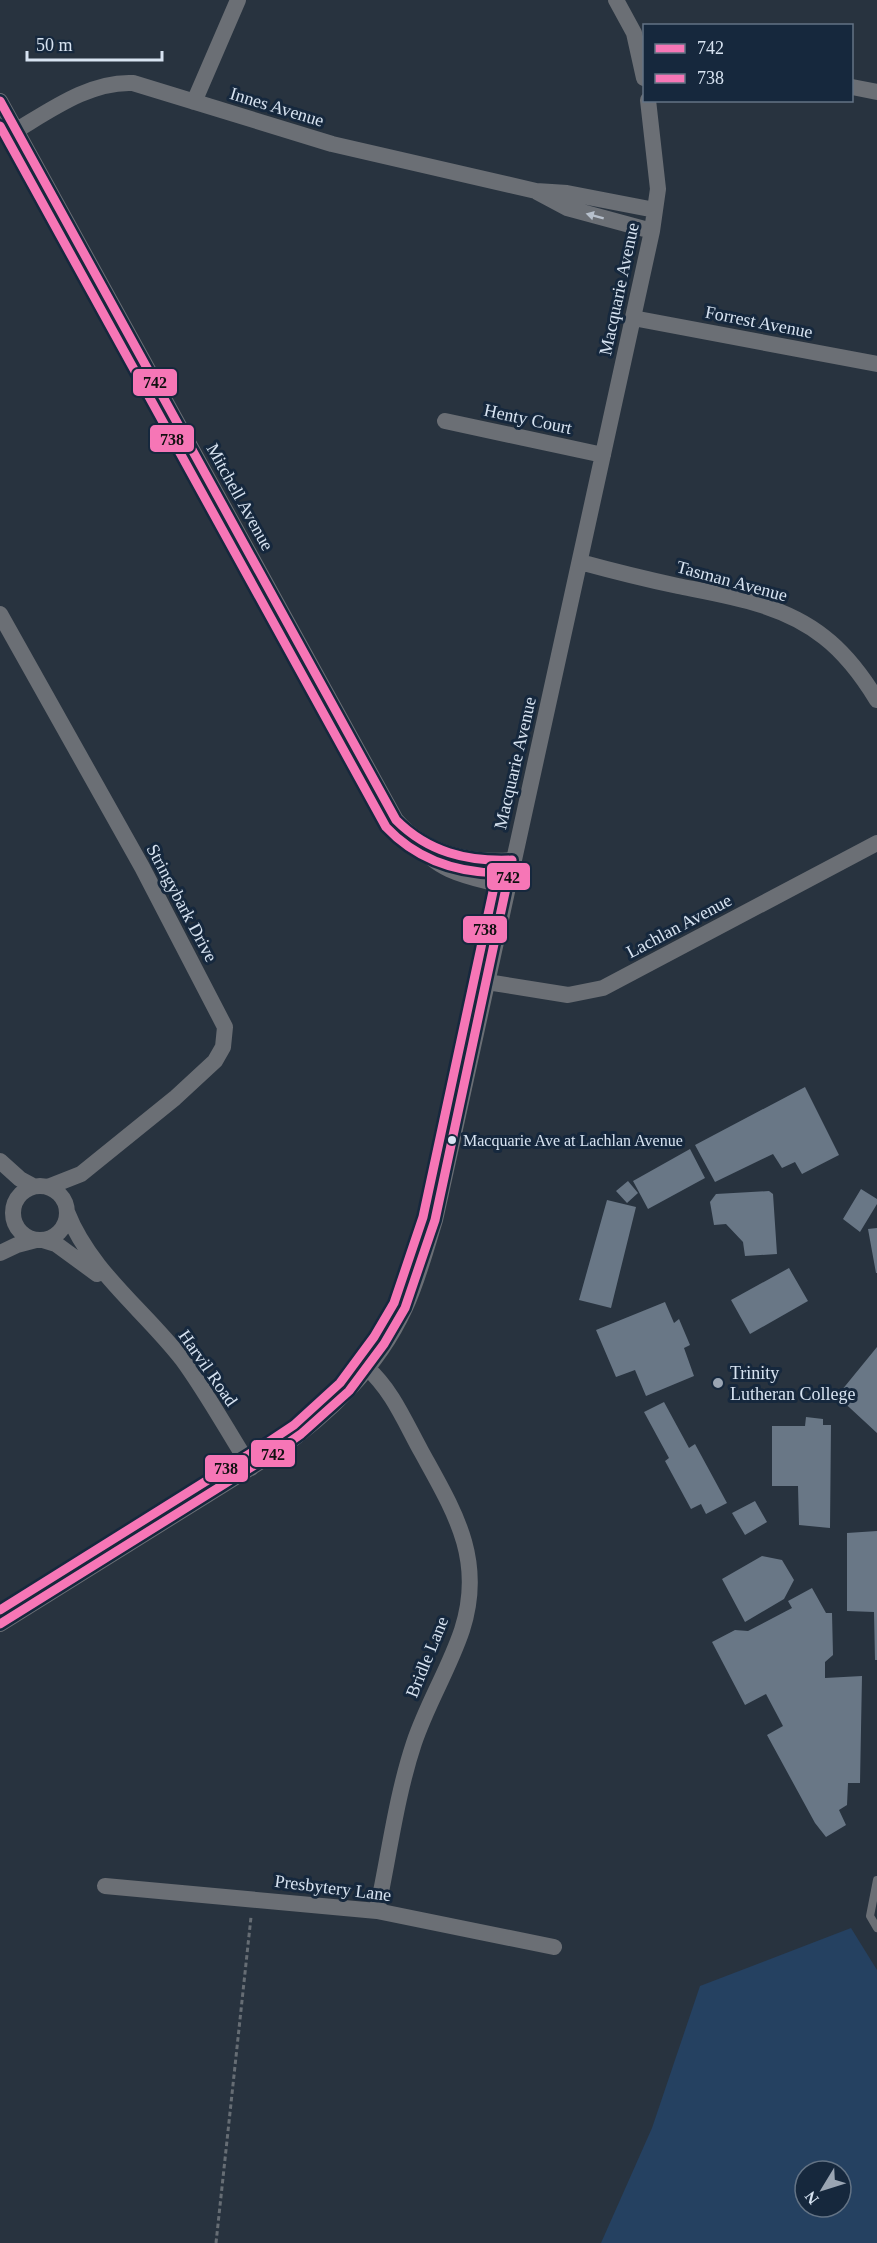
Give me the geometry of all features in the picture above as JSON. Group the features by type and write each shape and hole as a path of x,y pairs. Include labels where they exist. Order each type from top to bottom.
{"street":[{"path":"194,102 238,0"},
{"path":"616,0 634,33 643,70"},
{"name":"Innes Avenue","path":"16,130 58,105 102,86 116,82 133,83 332,144 536,191 567,193 655,210"},
{"path":"853,87 877,92"},
{"name":"Mitchell Avenue","path":"0,101 389,809 406,832 443,867 507,887"},
{"name":"Macquarie Avenue","path":"0,1624 302,1434 349,1391 367,1368 405,1308 435,1220 512,860 652,231 658,189 648,102"},
{"name":"Innes Avenue","path":"536,191 567,208 652,231"},
{"name":"Forrest Avenue","path":"633,318 877,364"},
{"name":"Henty Court","path":"445,421 603,455"},
{"name":"Tasman Avenue","path":"580,562 733,597 775,609 803,622 847,658 877,700"},
{"name":"Stringybark Drive","path":"0,614 142,867 225,1027 223,1047 215,1061 175,1098 81,1174 40,1186"},
{"name":"Mitchell Avenue","path":"420,843 437,850 475,859 512,860"},
{"name":"Lachlan Avenue","path":"487,982 568,995 603,988 877,843"},
{"path":"0,1161 20,1179 57,1191 66,1208 66,1220 58,1234 0,1251"},
{"path":"0,1170 15,1201"},
{"name":"Stringybark Drive","path":"66,1208 81,1174"},
{"path":"40,1186 25,1190 15,1201 13,1208 14,1221 21,1233 40,1240"},
{"name":"Harvil Road","path":"66,1208 85,1248 183,1361 250,1468"},
{"path":"0,1251 14,1221"},
{"name":"Harvil Road","path":"40,1240 56,1244 126,1297"},
{"name":"Bridle Lane","path":"367,1368 389,1392 455,1512 466,1544 470,1571 468,1604 462,1631 420,1725 409,1759 377,1911"},
{"name":"Presbytery Lane","path":"105,1886 377,1911 554,1947"}],"lane":[{"path":"877,1880 870,1916 877,1928"}],"path":[{"path":"216,2243 252,1898"}],"shaded area":[{"path":"851,1928 877,1970 877,2243 601,2243 652,2128 700,1986"}],"building":[{"path":"805,1087 839,1155 802,1174 795,1162 782,1168 773,1154 715,1182 695,1145"},
{"path":"690,1149 705,1178 648,1209 633,1181"},
{"path":"628,1181 638,1193 627,1203 616,1191"},
{"path":"861,1189 877,1199 877,1204 860,1232 843,1219"},
{"path":"769,1191 773,1194 777,1254 745,1256 743,1242 726,1224 714,1225 710,1202 716,1194"},
{"path":"607,1200 636,1207 611,1308 579,1300"},
{"path":"877,1228 877,1273 876,1273 868,1229"},
{"path":"789,1268 808,1301 750,1334 731,1300"},
{"path":"665,1302 674,1323 679,1319 690,1345 684,1348 694,1376 646,1396 635,1370 616,1377 596,1330"},
{"path":"877,1347 877,1433 837,1396"},
{"path":"664,1402 689,1448 695,1444 727,1503 706,1514 701,1504 691,1509 665,1461 669,1458 644,1412"},
{"path":"806,1417 823,1419 823,1425 831,1425 830,1528 799,1525 798,1486 772,1486 772,1426 805,1426"},
{"path":"755,1501 767,1522 745,1535 732,1513"},
{"path":"877,1531 877,1660 875,1660 874,1612 847,1611 847,1533"},
{"path":"762,1556 782,1560 794,1580 784,1599 745,1622 722,1579"},
{"path":"812,1588 826,1613 832,1613 833,1655 825,1662 825,1678 862,1676 860,1783 848,1783 847,1805 839,1810 846,1825 826,1837 815,1823 767,1735 783,1726 766,1694 745,1705 712,1642 735,1630 748,1631 792,1608 788,1601"}],"transit line":[{"name":"742","path":"0,101 396,820 421,840 449,853 479,859 512,860 435,1220 405,1308 384,1344 349,1391 301,1434 0,1624"},
{"name":"738","path":"0,126 386,827 410,848 437,862 466,870 497,873 423,1217 394,1303 374,1337 340,1383 294,1425 0,1610"}],"place":[{"name":"Macquarie Ave at Lachlan Avenue","path":"452,1140"},
{"name":"Trinity Lutheran College","path":"718,1383"}]}
